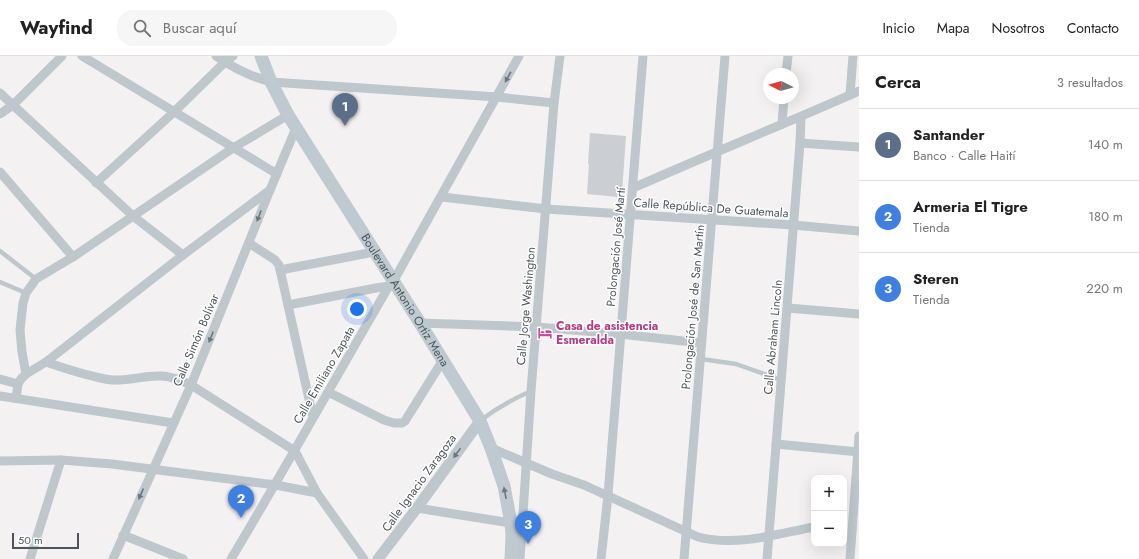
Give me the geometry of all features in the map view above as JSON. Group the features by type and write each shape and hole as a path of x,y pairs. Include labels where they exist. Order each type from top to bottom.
{"main road":[{"name":"Boulevard Antonio Ortiz Mena","path":"260,56 271,82 288,115 374,252 391,284 420,323 480,421 504,486 511,523 511,559"}],"street":[{"path":"0,114 13,105 62,56"},
{"path":"82,56 277,174"},
{"path":"216,56 255,77 271,82 497,97 554,103"},
{"path":"96,183 233,56"},
{"name":"Calle Emiliano Zapata","path":"231,559 276,485 313,417 442,197 520,56"},
{"name":"Calle Jorge Washington","path":"520,559 536,327 554,103 560,56"},
{"name":"Prolongación José Martí","path":"601,559 608,495 643,56"},
{"name":"Prolongación José de San Martín","path":"684,559 725,56"},
{"path":"787,68 788,56"},
{"path":"850,95 854,56"},
{"path":"632,188 859,91"},
{"path":"0,93 96,183 183,255"},
{"path":"782,124 784,104"},
{"path":"26,374 20,330 23,303 26,293 36,279 73,257 233,148 288,115"},
{"name":"Calle Abraham Lincoln","path":"767,559 788,308 800,143 800,117"},
{"name":"Calle Simón Bolívar","path":"113,559 152,469 191,385 296,128"},
{"path":"800,143 859,147"},
{"path":"3,175 73,257"},
{"path":"0,185 3,175"},
{"path":"16,398 18,384 26,374 46,362 183,255 270,190"},
{"name":"Calle República De Guatemala","path":"442,197 546,209 859,230"},
{"path":"249,243 275,260 279,265 313,417"},
{"path":"280,270 374,252"},
{"path":"288,306 391,284"},
{"path":"788,308 859,314"},
{"path":"420,323 536,327 701,343"},
{"path":"328,392 384,420 399,424 405,421 443,360"},
{"path":"46,362 66,369 112,380 160,376 174,378 191,385 295,451 317,493 364,559"},
{"path":"0,379 18,384"},
{"path":"0,396 173,423"},
{"name":"Calle Ignacio Zaragoza","path":"378,559 480,421"},
{"path":"850,559 859,436"},
{"path":"776,444 858,452"},
{"path":"491,448 552,474 608,495 698,537 727,541 769,536 811,528"},
{"path":"0,460 61,460 106,464 276,485 317,493"},
{"path":"30,559 61,460"},
{"path":"417,508 511,523"},
{"path":"123,535 183,559"}],"lane":[{"path":"0,251 36,279"},
{"path":"0,282 26,293"},
{"path":"701,359 736,364 781,380"},
{"path":"480,421 495,410 531,390"}],"building":[{"path":"590,133 626,136 622,193 618,197 587,194"}],"place":[{"name":"Santander","path":"345,126"},
{"name":"Casa de asistencia Esmeralda","path":"545,333"},
{"name":"Armeria El Tigre","path":"241,518"},
{"name":"Steren","path":"528,544"}]}
